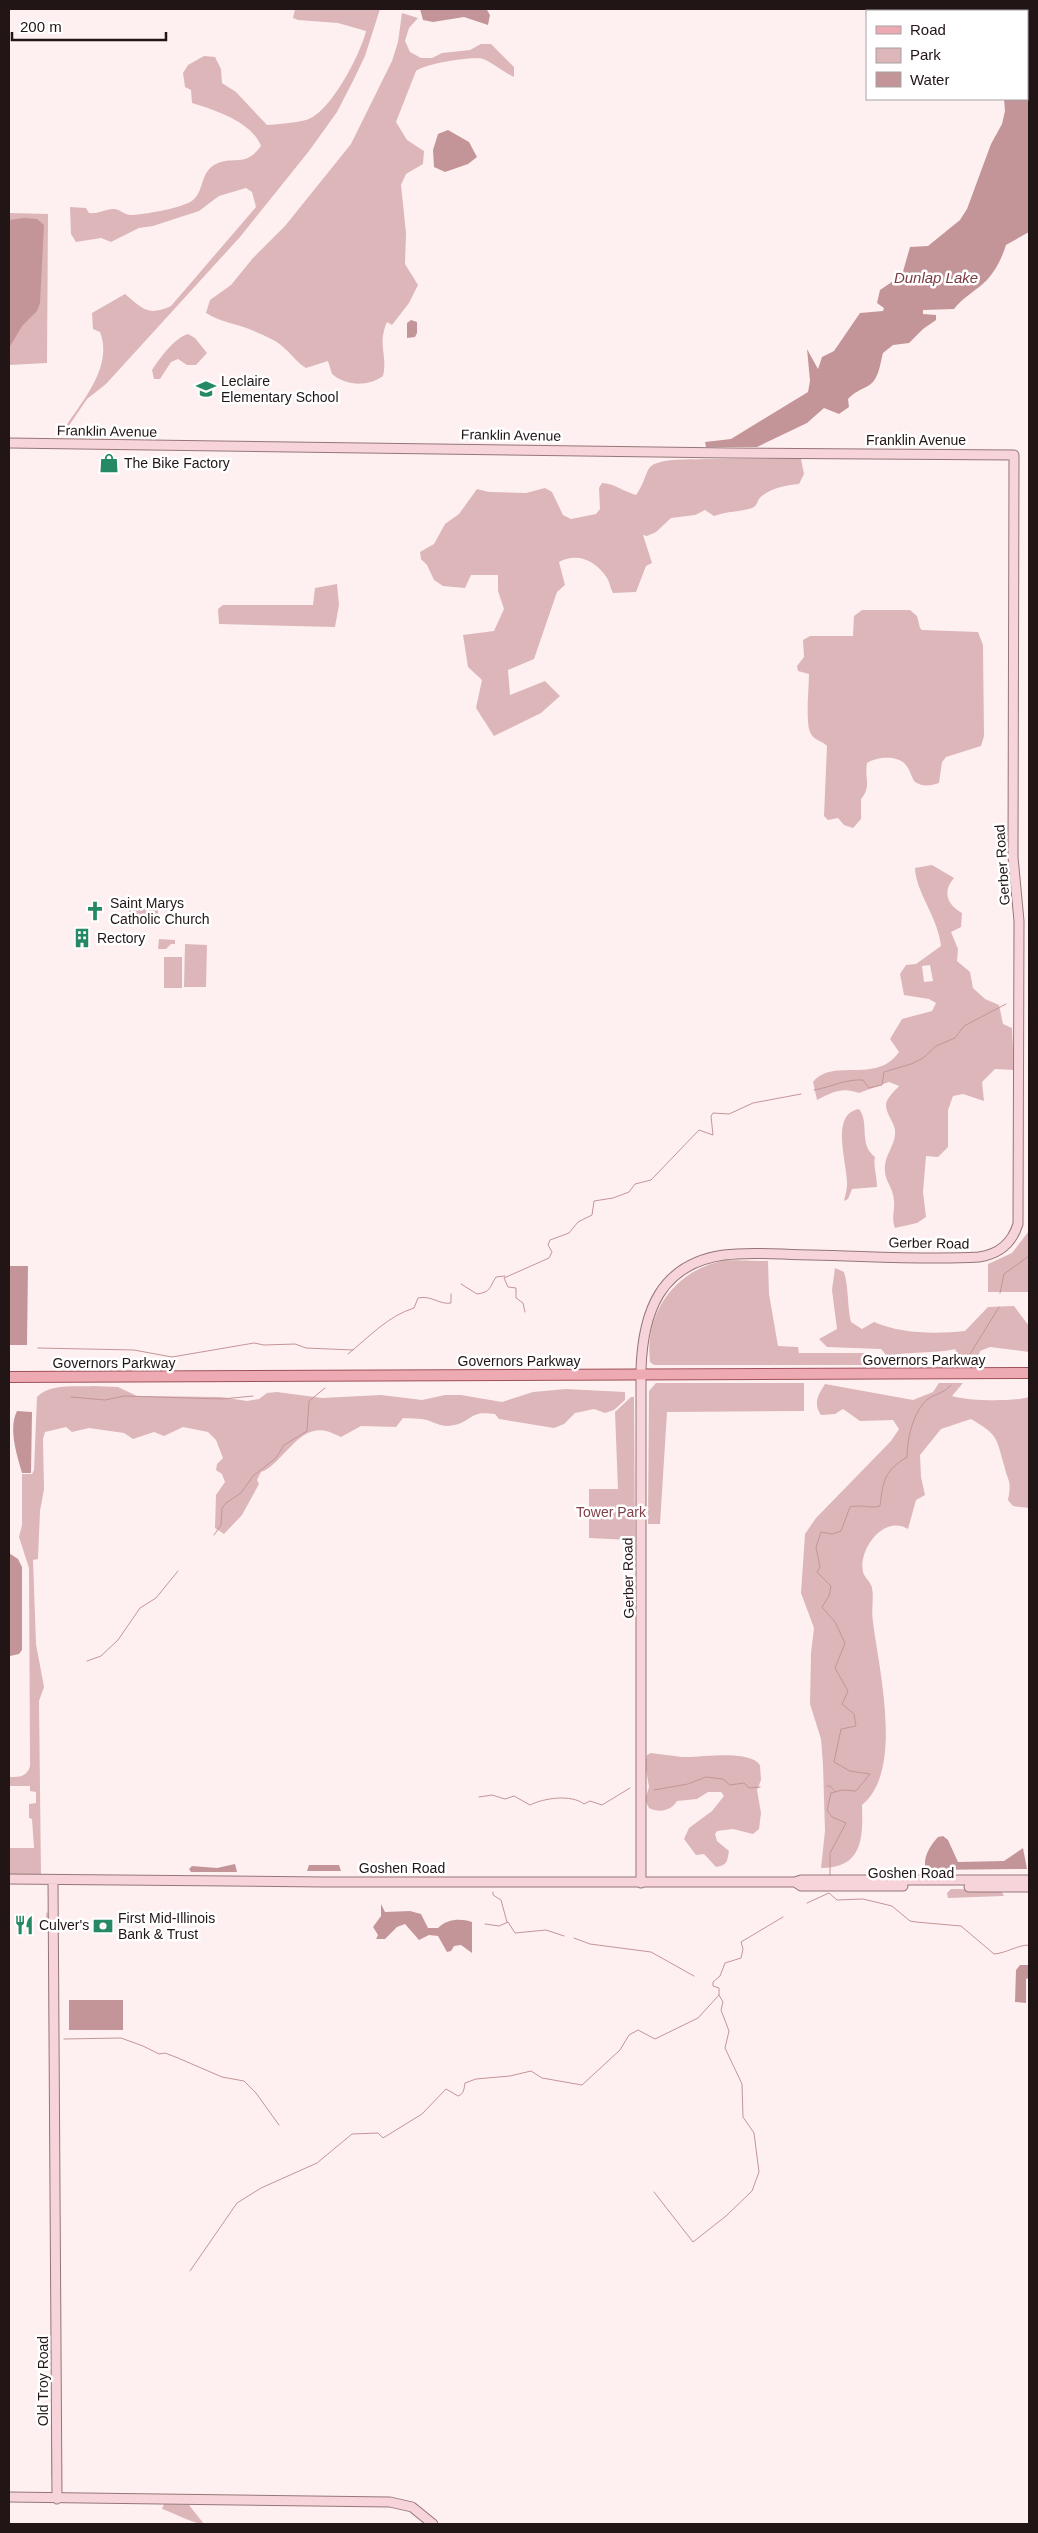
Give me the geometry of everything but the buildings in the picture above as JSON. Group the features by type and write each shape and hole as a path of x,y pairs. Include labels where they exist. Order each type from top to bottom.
{"main road":[{"name":"Governors Parkway","path":"9,1377 1029,1373"}],"street":[{"name":"Franklin Avenue","path":"9,443 730,453 1014,454"},
{"name":"Gerber Road","path":"641,1883 641,1374 644,1331 652,1305 676,1275 704,1260 742,1254 979,1257 1000,1250 1012,1238 1020,1216 1019,921 1013,857 1014,454"},
{"name":"Goshen Road","path":"9,1879 641,1883 795,1882 801,1880 1029,1880"},
{"name":"Old Troy Road","path":"53,1880 57,2499"},
{"name":"Goshen Road","path":"795,1882 801,1886 1029,1887"},
{"path":"9,2497 390,2502 412,2507 433,2524"}],"green space":[{"path":"295,9 380,9 365,56 337,112 309,151 240,237 106,384 87,399 64,433 66,426 95,382 100,370 103,345 100,332 93,329 92,313 125,294 141,307 150,311 171,306 256,207 252,192 246,188 219,196 199,211 153,226 139,228 111,242 101,238 76,242 71,234 70,207 86,208 89,213 114,209 130,215 181,206 193,200 199,192 206,173 214,165 221,162 244,159 255,153 261,146 250,130 232,118 192,103 191,90 185,87 183,73 188,65 204,56 215,57 221,69 222,83 236,92 267,125 306,120 325,107 343,82 358,53 366,31 338,23 298,20 293,18"},
{"path":"402,13 418,18 409,28 405,41 410,52 421,58 432,58 442,53 470,50 481,44 491,44 514,67 514,77 486,60 477,58 438,63 416,71 396,122 407,140 424,151 423,164 406,174 401,185 406,233 405,264 418,285 409,303 392,325 387,322 383,337 383,376 371,382 357,384 344,381 332,374 328,361 306,368 274,340 206,313 210,300 231,285 253,258 285,226 351,144 392,61 398,42"},
{"path":"9,213 48,214 47,363 9,365"},
{"path":"188,334 195,338 207,353 196,365 187,365 178,359 171,362 160,379 154,379 152,370 159,360 173,344"},
{"path":"681,459 801,459 804,474 799,484 784,486 766,493 760,497 752,508 714,516 705,510 695,515 671,518 656,532 647,536 643,535 652,563 646,566 636,592 613,593 603,572 586,560 573,558 559,562 565,585 557,592 534,659 508,670 510,695 545,681 560,696 541,713 494,736 476,708 482,680 468,667 463,635 494,631 504,609 498,591 498,575 471,575 465,588 443,586 434,580 427,565 421,559 420,552 434,544 445,524 459,514 477,489 489,492 526,493 545,488 552,492 563,515 571,519 596,514 600,509 599,488 602,483 611,484 636,495 648,470 657,463"},
{"path":"337,584 339,605 335,627 219,624 218,609 223,605 313,605 315,588"},
{"path":"862,610 910,610 917,616 922,630 978,632 983,645 984,736 981,746 946,757 942,762 939,783 933,785 915,782 907,766 897,759 881,758 867,763 867,786 861,799 861,819 853,828 844,825 838,818 828,820 824,816 827,746 814,738 809,730 809,674 798,671 797,666 804,657 803,640 810,636 853,636 854,616"},
{"path":"932,865 954,878 950,883 947,893 953,906 962,913 961,927 951,932 958,949 957,961 970,972 973,988 985,999 999,1005 1003,1024 1012,1028 1014,1070 995,1069 982,1082 984,1101 963,1094 953,1096 948,1110 948,1147 938,1157 926,1156 923,1192 926,1217 917,1223 895,1228 893,1221 893,1195 886,1177 885,1167 895,1130 887,1112 886,1102 899,1086 889,1082 859,1093 842,1090 817,1100 813,1082 821,1075 832,1071 867,1069 879,1067 890,1062 899,1052 890,1039 902,1019 932,1011 936,1003 929,999 904,995 900,974 906,965 916,964 941,946 936,925 919,887 915,868","holes":["930,965 933,981 924,982 922,966"]},
{"path":"129,908 158,908 158,918 129,916"},
{"path":"159,939 175,940 175,944 171,944 166,949 158,949"},
{"path":"185,944 207,945 206,987 184,987"},
{"path":"164,957 182,957 182,988 164,988"},
{"path":"859,1109 864,1121 867,1146 875,1157 877,1187 852,1189 848,1199 844,1201 847,1176 842,1130 845,1120 850,1113"},
{"path":"1029,1231 1029,1292 988,1292 988,1264 1012,1253"},
{"path":"727,1260 768,1261 769,1294 778,1346 798,1347 799,1353 867,1353 868,1365 654,1365 650,1362 652,1326 659,1309 668,1295 679,1282 693,1272"},
{"path":"835,1268 844,1272 851,1322 862,1329 874,1322 907,1331 942,1333 965,1331 988,1307 1014,1306 1029,1326 1029,1352 990,1347 980,1351 976,1365 950,1365 956,1349 887,1356 881,1349 827,1347 819,1339 837,1329 832,1290"},
{"path":"656,1383 804,1383 804,1411 667,1412 660,1524 648,1524 649,1391"},
{"path":"939,1383 963,1383 952,1396 959,1398 1002,1400 1029,1397 1029,1508 1013,1506 1008,1500 1009,1481 997,1442 991,1433 971,1419 941,1429 920,1455 921,1477 925,1495 916,1500 908,1529 890,1526 882,1530 869,1544 863,1563 863,1572 872,1588 872,1618 886,1719 886,1745 882,1769 875,1789 862,1805 862,1829 858,1849 853,1857 845,1863 835,1867 821,1868 825,1831 823,1765 821,1739 810,1704 811,1653 814,1628 801,1593 805,1534 816,1518 891,1441 899,1429 893,1420 860,1421 843,1409 835,1414 821,1415 817,1407 817,1399 825,1384 913,1400 933,1392"},
{"path":"118,1387 137,1396 221,1397 247,1401 259,1399 267,1393 277,1392 322,1398 381,1395 422,1400 445,1395 461,1395 502,1402 533,1392 566,1389 625,1392 625,1400 614,1410 605,1413 594,1409 575,1413 564,1424 554,1428 499,1419 495,1414 480,1413 450,1426 440,1425 424,1419 403,1418 396,1427 361,1426 341,1437 326,1431 316,1430 307,1433 269,1468 261,1472 257,1480 259,1484 242,1515 224,1534 215,1528 216,1495 225,1482 222,1474 216,1470 217,1464 223,1458 216,1440 208,1432 183,1427 164,1436 154,1432 133,1439 124,1433 89,1428 72,1432 66,1427 45,1432 43,1439 44,1489 40,1511 38,1559 33,1560 36,1644 44,1687 39,1701 41,1875 9,1874 10,1848 34,1848 32,1819 29,1818 29,1804 36,1803 36,1792 30,1791 30,1786 9,1786 9,1777 25,1774 30,1766 29,1568 19,1537 22,1525 22,1474 32,1474 34,1470 37,1397 48,1390 56,1388"},
{"name":"Tower Park","path":"631,1397 634,1397 635,1537 630,1540 589,1538 589,1489 618,1489 615,1412"},
{"path":"651,1753 682,1757 724,1755 745,1757 754,1760 760,1765 761,1780 757,1790 761,1813 759,1829 753,1834 733,1829 717,1831 715,1834 717,1841 729,1851 725,1864 716,1867 704,1854 696,1855 684,1839 689,1828 712,1811 724,1796 721,1792 708,1792 697,1799 677,1801 668,1809 657,1810 649,1808 645,1800 649,1787 645,1763 647,1755"},
{"path":"951,1889 1001,1890 1004,1896 948,1898 947,1893"},
{"path":"164,2504 189,2505 204,2524 162,2509"}],"water":[{"path":"420,9 481,9 487,10 490,15 488,25 464,17 433,22 423,20"},
{"name":"Dunlap Lake","path":"1029,23 1029,232 1006,245 1003,255 990,276 954,309 923,310 923,314 936,315 936,320 923,329 909,343 893,345 883,353 875,380 848,399 849,407 839,414 824,408 807,423 757,447 706,447 705,442 731,439 808,392 810,381 807,349 818,369 822,357 834,351 860,313 883,311 884,308 877,303 880,290 902,275 910,247 928,246 960,220 967,209 991,144 1002,124 1005,111 1004,100 1028,100"},
{"path":"448,130 469,142 477,157 468,164 445,172 434,167 433,150 438,134"},
{"path":"37,219 44,225 40,303 37,311 22,326 9,348 9,220"},
{"path":"411,320 417,322 417,333 415,337 407,338 407,323"},
{"path":"10,1266 28,1266 27,1345 10,1345"},
{"path":"17,1411 32,1412 31,1473 22,1473 16,1450 13,1426"},
{"path":"9,1553 18,1559 22,1567 22,1650 19,1654 10,1656"},
{"path":"943,1836 948,1840 958,1862 1004,1861 1023,1848 1027,1869 926,1870 925,1861 932,1844 938,1837"},
{"path":"235,1864 237,1872 191,1872 189,1869 192,1866 217,1868"},
{"path":"309,1865 339,1865 341,1871 307,1871"},
{"path":"381,1904 385,1912 410,1911 421,1914 428,1928 438,1928 454,1920 472,1922 472,1953 461,1945 454,1946 451,1951 447,1952 438,1936 429,1935 419,1940 405,1924 397,1927 385,1939 376,1939 378,1935 373,1927 381,1916"},
{"path":"1020,1965 1029,1965 1029,1978 1026,1979 1026,2003 1015,2002 1016,1970"},
{"path":"69,2000 123,2000 123,2030 69,2030"}],"waterway":[{"path":"814,1090 856,1080 863,1080 869,1088 882,1085 884,1072 911,1064 923,1058 936,1046 955,1038 964,1026 1006,1004"},
{"path":"525,1312 523,1303 516,1298 516,1288 508,1287 504,1278 549,1258 552,1252 548,1245 550,1240 569,1233 578,1222 592,1215 594,1201 613,1198 629,1192 635,1184 651,1180 699,1130 713,1135 711,1116 713,1113 729,1114 753,1103 801,1094"},
{"path":"1000,1293 1004,1274 1029,1256"},
{"path":"461,1284 477,1294 487,1291 496,1277 505,1276"},
{"path":"348,1354 387,1322 414,1308 418,1298 423,1297 443,1303 451,1303 451,1294"},
{"path":"964,1364 999,1307"},
{"path":"38,1348 134,1350 172,1357 254,1343 264,1345 295,1344 306,1348 353,1350"},
{"path":"830,1876 830,1853 846,1823 832,1817 827,1810 831,1793 842,1790 856,1791 870,1774 850,1771 834,1762 841,1729 856,1726 854,1714 842,1704 848,1691 835,1668 845,1643 835,1622 822,1607 829,1596 831,1586 817,1572 820,1567 816,1547 821,1532 832,1534 841,1531 850,1507 880,1506 886,1477 899,1462 907,1457 910,1432 920,1408 931,1397 944,1391 951,1385"},
{"path":"214,1535 221,1525 222,1508 226,1503 241,1493 253,1476 276,1458 284,1445 307,1431 309,1401 325,1388"},
{"path":"71,1397 105,1400 124,1396 222,1399 253,1396"},
{"path":"87,1661 101,1656 118,1640 140,1608 156,1598 178,1571"},
{"path":"654,1790 688,1784 706,1777 723,1779 730,1785 744,1783 749,1788 760,1787"},
{"path":"827,1786 830,1786 836,1792"},
{"path":"479,1797 492,1795 505,1799 514,1796 530,1805 543,1800 557,1798 572,1799 584,1804 590,1801 602,1805 630,1788"},
{"path":"493,1892 493,1895 501,1900 507,1922"},
{"path":"807,1903 829,1893 837,1900 863,1899 892,1906 910,1921 961,1926 994,1954 1029,1945"},
{"path":"47,1913 47,1932"},
{"path":"190,2271 237,2203 261,2188 317,2163 352,2134 378,2133 383,2138 422,2114 446,2089 458,2096 463,2093 465,2083 476,2079 510,2076 531,2071 542,2078 582,2085 620,2050 629,2035 638,2030 655,2039 698,2018 719,1995 719,1988 713,1986 713,1982 720,1976 725,1963 741,1958 743,1949 741,1942 783,1917"},
{"path":"485,1924 499,1926 508,1922 515,1933 546,1930 564,1936"},
{"path":"574,1938 590,1944 651,1952 694,1976"},
{"path":"49,1959 51,2269"},
{"path":"654,2192 693,2242 726,2216 752,2191 759,2172 754,2133 743,2117 742,2084 725,2048 729,2031 721,2010 723,2002 719,1995"},
{"path":"64,2039 121,2038 159,2054 165,2053 178,2058 222,2077 244,2081 256,2093 279,2125"},
{"path":"52,2398 52,2477"}],"place":[{"name":"Leclaire Elementary School","path":"206,389"},
{"name":"The Bike Factory","path":"109,463"},
{"name":"Saint Marys Catholic Church","path":"95,911"},
{"name":"Rectory","path":"82,938"},
{"name":"Culver's","path":"24,1925"},
{"name":"First Mid-Illinois Bank & Trust","path":"103,1926"}]}
